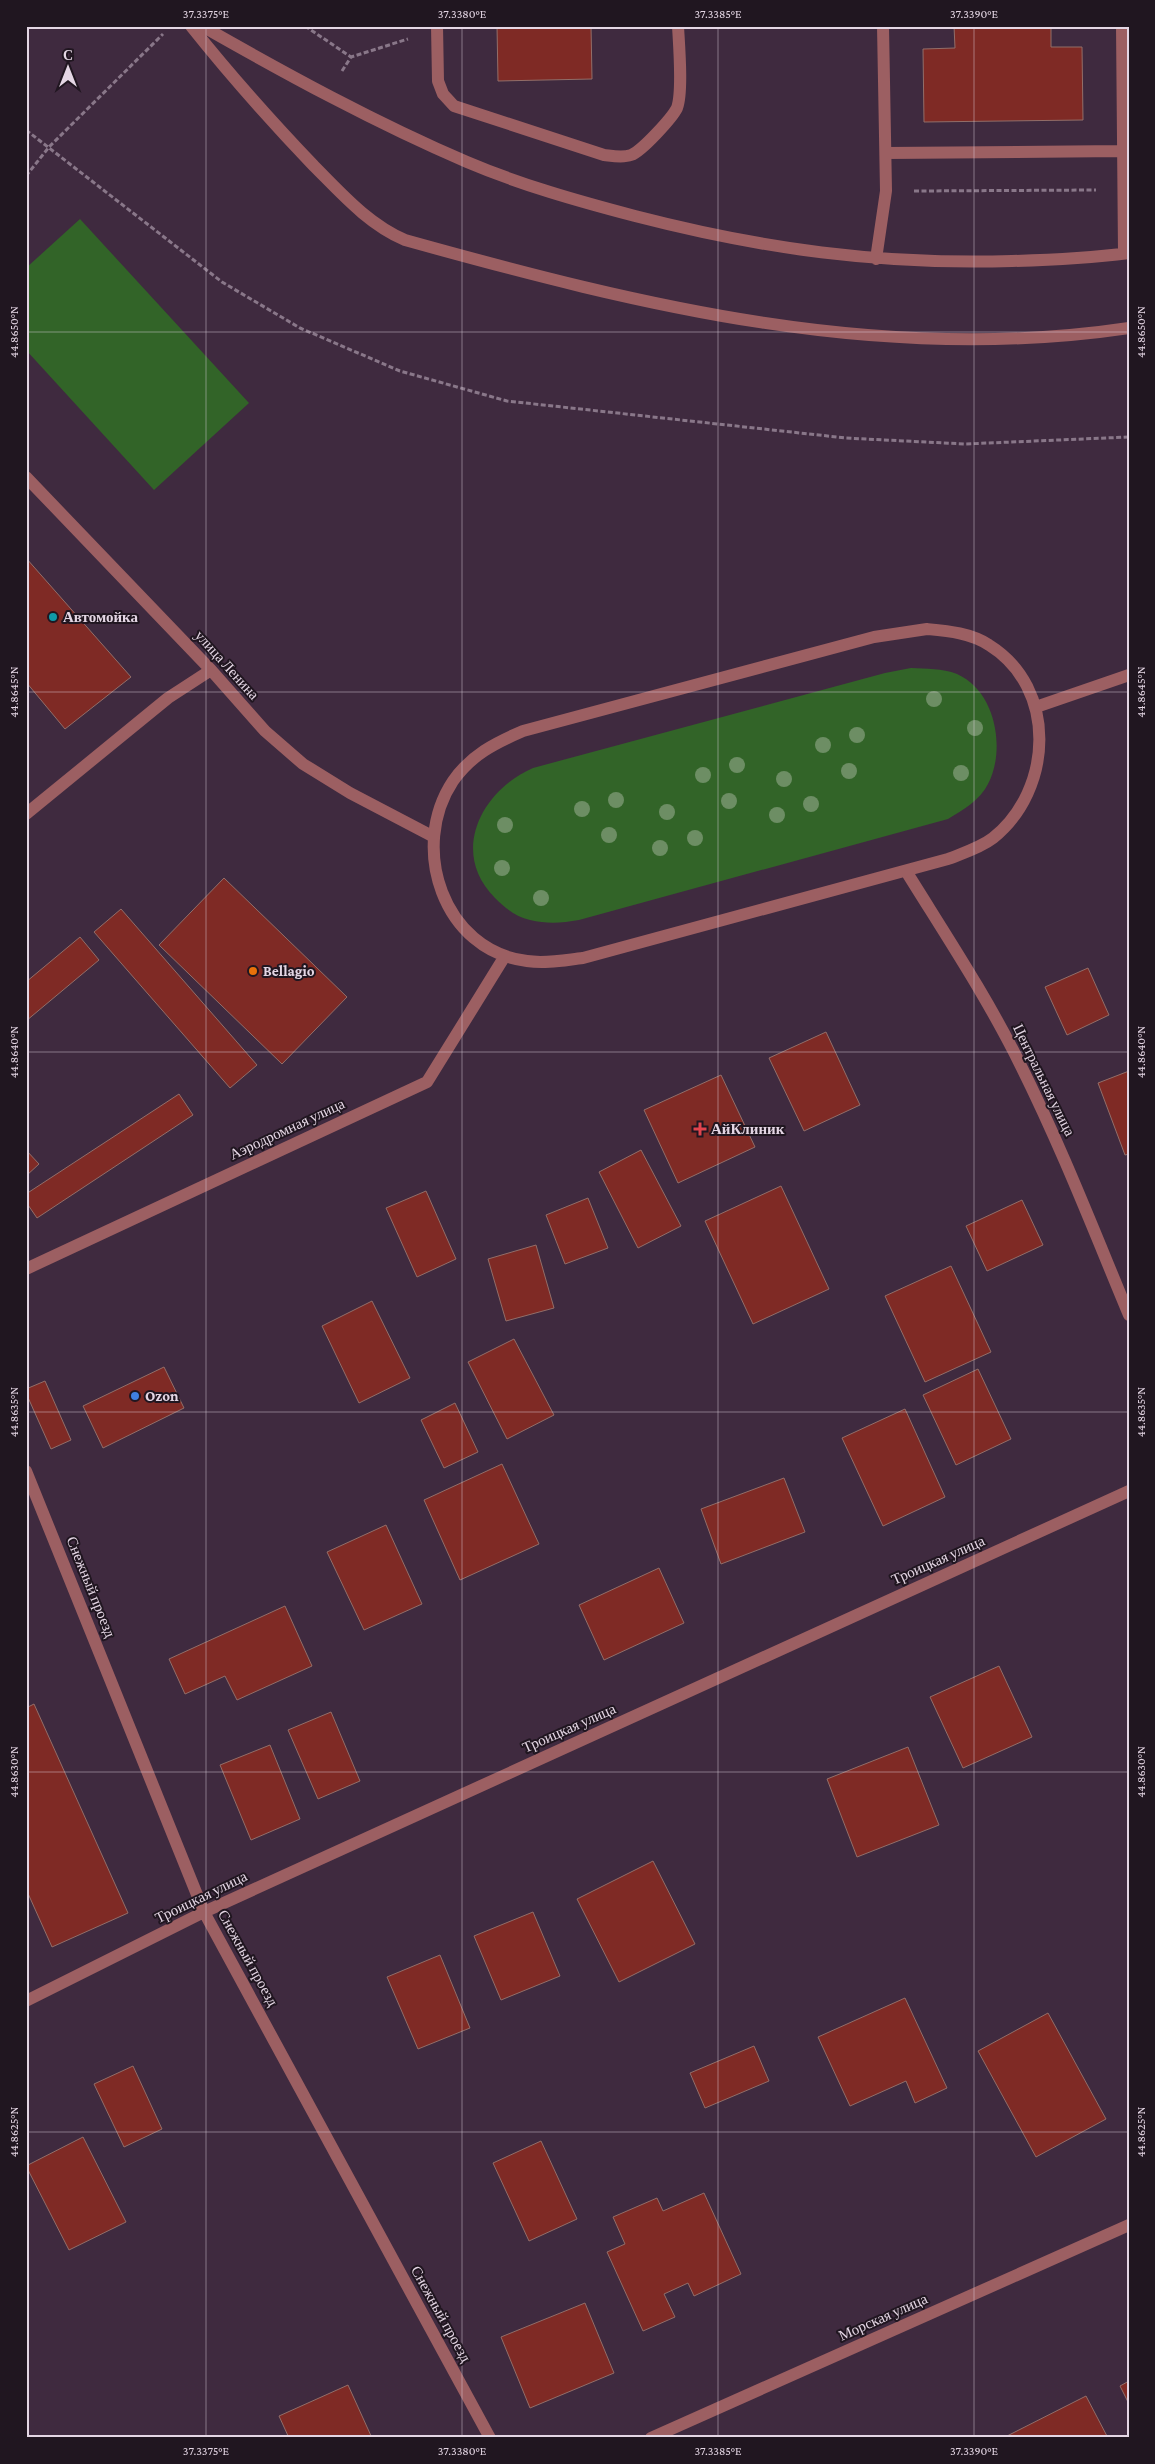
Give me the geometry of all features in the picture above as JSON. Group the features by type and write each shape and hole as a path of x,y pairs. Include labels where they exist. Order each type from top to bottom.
{"street":[{"path":"191,26 266,116 349,201 380,227 405,240 541,278 651,304 787,327 859,336 996,339 1052,337 1129,328"},
{"path":"202,26 326,94 468,163 596,206 702,233 776,248 876,259 958,263 1052,260 1127,253 1123,189 1125,143 1122,26"},
{"path":"437,28 438,81 443,94 454,106 604,155 619,157 633,155 677,107 679,91 678,26"},
{"path":"876,259 886,192 883,26"},
{"path":"886,153 1125,143"},
{"name":"улица Ленина","path":"26,477 211,670 265,731 303,764 350,793 434,837"},
{"path":"927,629 971,636 989,644 1006,657 1028,689 1036,707 1040,729 1040,752 1031,788 1017,812 991,840 972,850 906,870 584,958 554,962 526,961 505,956 488,949 456,920 445,902 437,881 434,837 438,816 453,781 478,754 498,742 532,728 884,635 927,629"},
{"path":"26,814 168,698 211,670"},
{"path":"1036,707 1129,675"},
{"name":"Центральная улица","path":"906,870 994,1014 1020,1064 1066,1164 1129,1316"},
{"name":"Аэродромная улица","path":"26,1269 427,1082 505,956"},
{"name":"Снежный проезд","path":"26,1471 204,1912 490,2438"},
{"name":"Троицкая улица","path":"26,2002 204,1912 1129,1491"},
{"name":"Морская улица","path":"651,2438 1129,2225"}],"path":[{"path":"305,26 351,57"},
{"path":"326,94 351,57 437,28"},
{"path":"26,176 49,147 164,33"},
{"path":"26,130 222,282 300,328 400,372 507,401 846,438 964,444 1129,437"},
{"path":"886,192 1123,189"}],"green space":[{"path":"80,219 249,403 154,490 26,350 26,268"},
{"path":"911,668 946,671 957,674 970,682 989,707 994,723 996,755 988,784 976,800 948,819 573,921 554,923 520,917 499,902 481,880 474,861 473,842 478,824 486,807 499,791 515,778 533,768 885,673"}],"building":[{"path":"497,26 591,26 592,79 498,81"},
{"path":"954,26 1051,26 1051,47 1082,47 1083,120 924,122 923,49 955,48"},
{"name":"Автомойка","path":"26,558 131,677 65,729 26,682"},
{"name":"Bellagio","path":"224,878 347,997 282,1064 159,945"},
{"path":"121,909 257,1065 230,1088 94,932"},
{"path":"80,937 99,960 26,1021 26,982"},
{"path":"1088,968 1109,1015 1067,1035 1045,987"},
{"path":"826,1032 860,1105 804,1131 769,1058"},
{"path":"1129,1071 1129,1154 1125,1155 1098,1083"},
{"name":"АйКлиник","path":"721,1075 755,1147 678,1183 644,1110"},
{"path":"179,1094 193,1115 37,1218 26,1202 26,1194"},
{"path":"26,1150 39,1164 26,1176"},
{"path":"641,1150 681,1226 638,1248 599,1172"},
{"path":"781,1186 829,1289 753,1324 705,1221"},
{"path":"426,1191 456,1259 417,1277 386,1208"},
{"path":"588,1198 608,1248 565,1264 546,1215"},
{"path":"1022,1200 1043,1245 987,1271 966,1226"},
{"path":"536,1245 554,1308 506,1321 488,1259"},
{"path":"951,1266 991,1352 925,1382 885,1296"},
{"path":"372,1301 410,1378 359,1403 322,1326"},
{"path":"514,1339 554,1415 507,1439 468,1362"},
{"path":"164,1367 184,1408 103,1448 83,1406"},
{"path":"978,1369 1011,1439 956,1465 923,1395"},
{"path":"45,1381 71,1440 51,1449 26,1393 26,1389"},
{"path":"455,1403 478,1452 444,1468 421,1420"},
{"path":"905,1409 945,1497 883,1526 842,1438"},
{"path":"502,1464 539,1544 460,1580 424,1500"},
{"path":"784,1478 805,1532 721,1564 701,1509"},
{"path":"386,1525 422,1604 364,1630 327,1552"},
{"path":"659,1568 684,1623 604,1660 579,1605"},
{"path":"285,1606 312,1666 237,1700 225,1676 185,1694 169,1659"},
{"path":"999,1666 1032,1737 963,1768 930,1697"},
{"path":"34,1704 128,1913 52,1947 26,1889 26,1708"},
{"path":"331,1712 360,1781 318,1799 288,1730"},
{"path":"270,1745 300,1819 251,1840 220,1765"},
{"path":"908,1747 939,1825 857,1857 827,1779"},
{"path":"653,1861 695,1944 619,1982 577,1899"},
{"path":"533,1912 560,1976 501,2000 474,1936"},
{"path":"440,1955 470,2028 418,2049 387,1977"},
{"path":"905,1998 947,2088 915,2103 906,2081 850,2106 818,2037"},
{"path":"1048,2013 1106,2119 1036,2157 978,2051"},
{"path":"754,2046 769,2081 705,2108 690,2073"},
{"path":"133,2066 162,2129 124,2147 94,2084"},
{"path":"83,2137 126,2222 69,2250 26,2166"},
{"path":"541,2141 577,2219 529,2241 493,2163"},
{"path":"704,2193 741,2274 694,2296 688,2283 664,2294 675,2317 643,2331 607,2252 625,2244 613,2217 657,2198 663,2211"},
{"path":"585,2303 614,2373 530,2408 501,2337"},
{"path":"1129,2381 1129,2404 1120,2386"},
{"path":"348,2385 372,2438 289,2438 279,2416"},
{"path":"1086,2396 1108,2438 1008,2438 1007,2436"}],"place":[{"name":"Автомойка","path":"53,617"},
{"name":"Bellagio","path":"253,971"},
{"name":"АйКлиник","path":"700,1129"},
{"name":"Ozon","path":"135,1396"}]}
